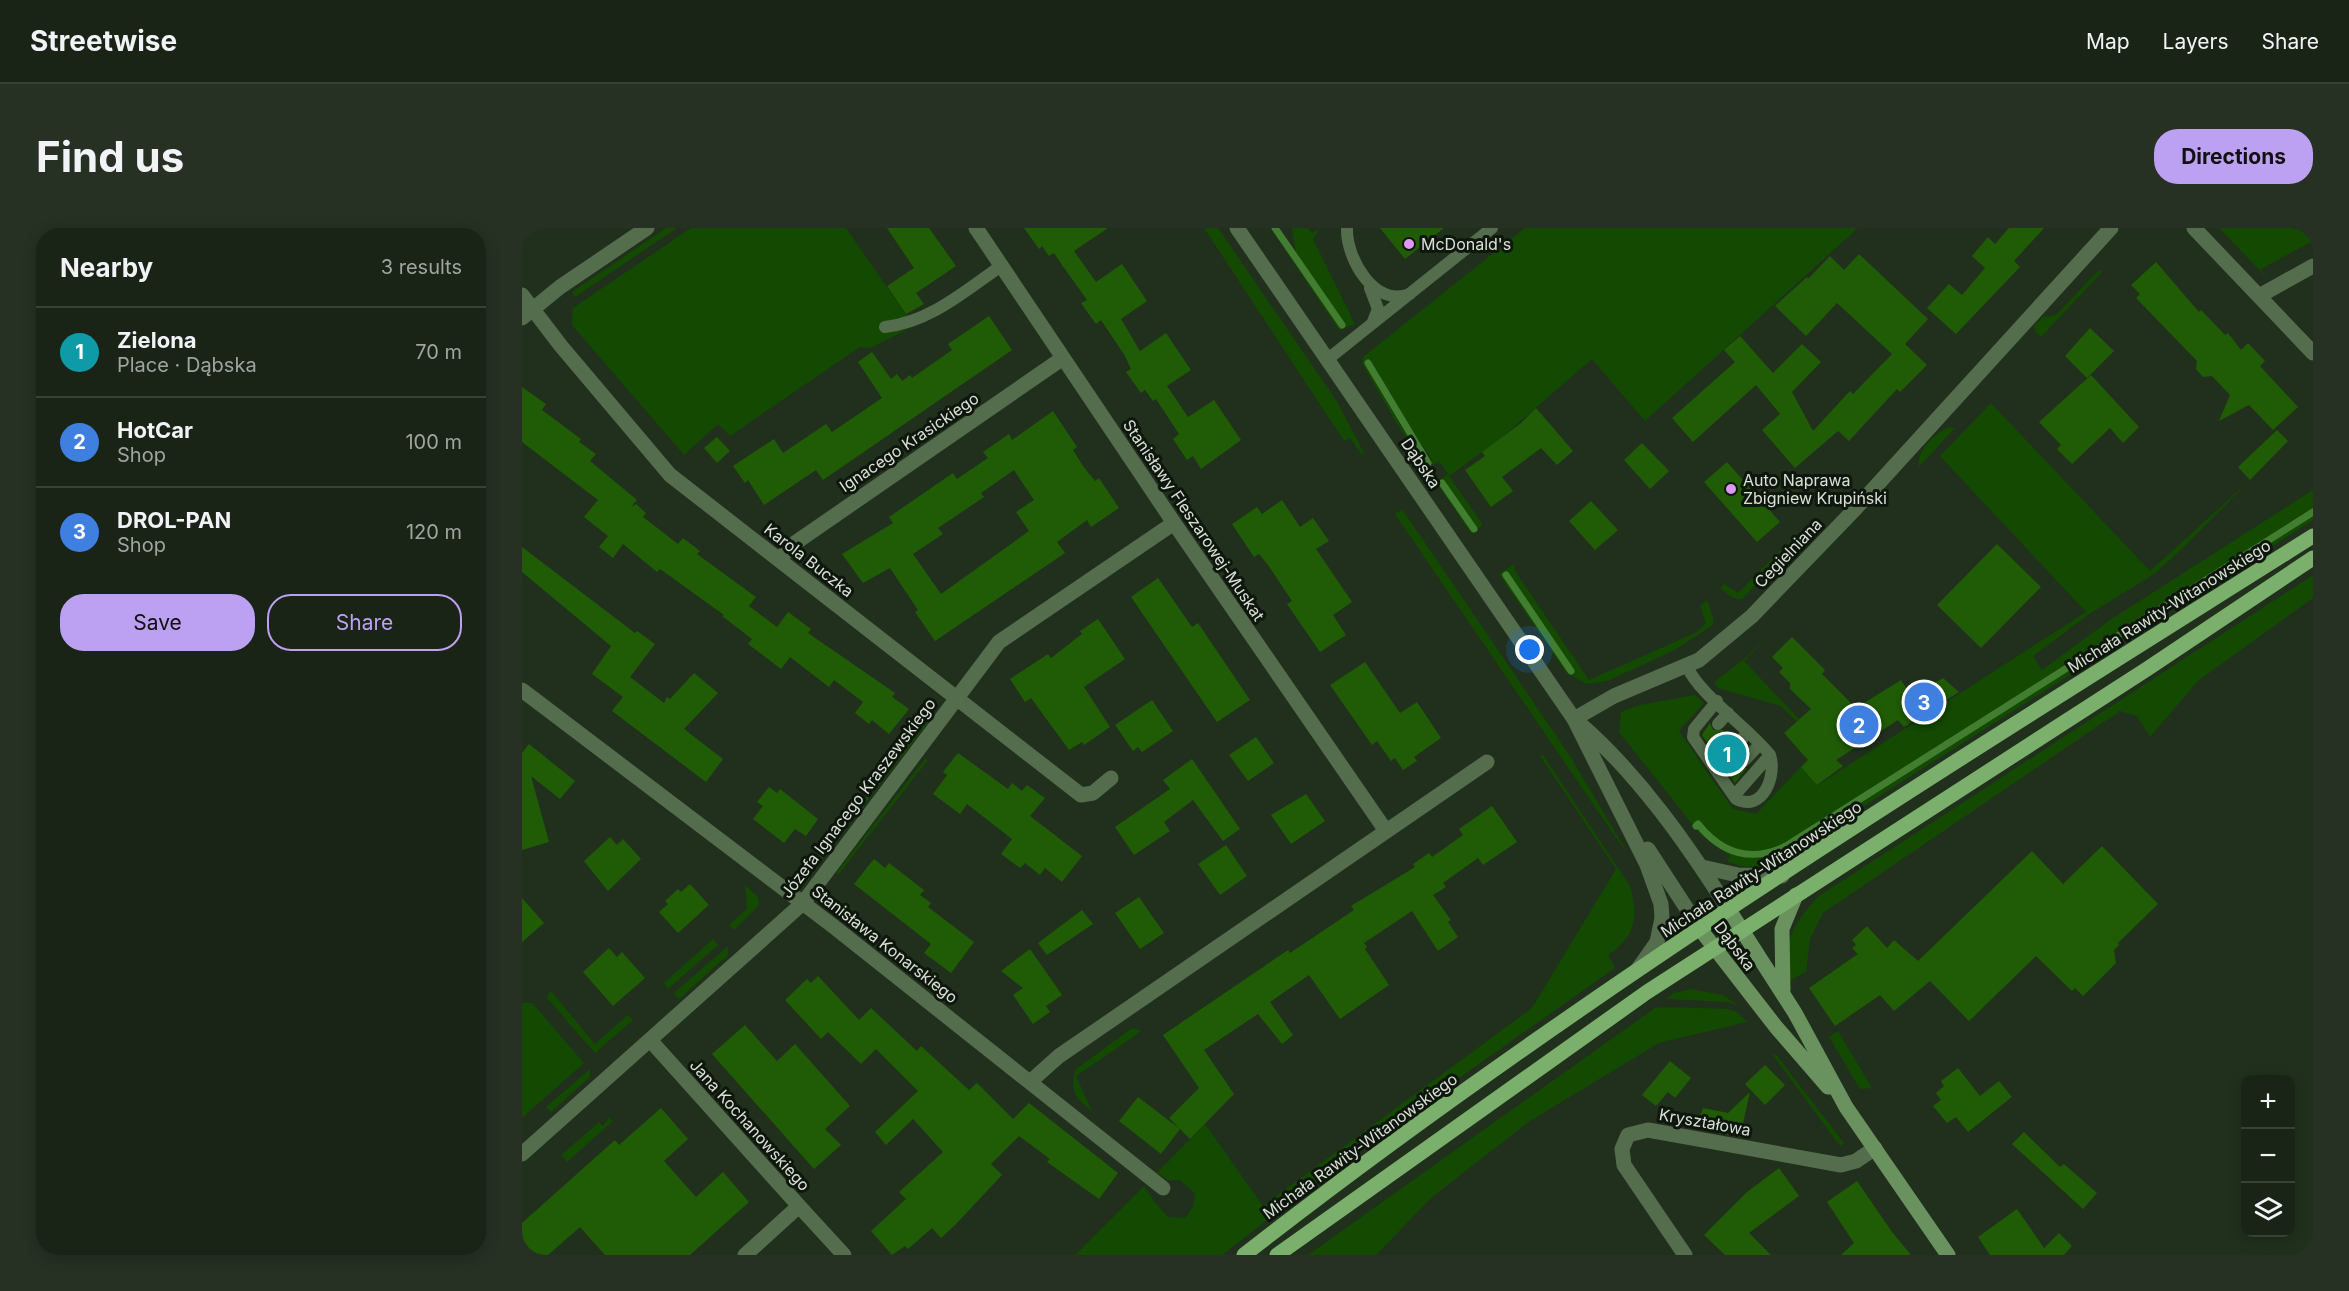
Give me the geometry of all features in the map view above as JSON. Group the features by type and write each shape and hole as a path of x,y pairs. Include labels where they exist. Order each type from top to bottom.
{"main road":[{"name":"Michała Rawity-Witanowskiego","path":"1244,1255 1345,1178 1700,929 2313,536"},
{"path":"1277,1255 1536,1070 1713,948 2147,669 2313,558"},
{"name":"Dąbska","path":"1783,993 1782,929 1796,895"},
{"name":"Dąbska","path":"1729,910 1783,993 1846,1107"},
{"name":"Dąbska","path":"1700,929 1776,1027 1846,1107 1948,1255"}],"street":[{"path":"527,314 560,287 646,228"},
{"name":"Stanisławy Fleszarowej-Muskat","path":"976,228 1174,523 1386,831"},
{"name":"Dąbska","path":"1237,228 1574,720 1647,865 1661,904 1662,918 1657,942 1634,974"},
{"name":"Cegielniana","path":"1574,720 1614,696 1687,666 1706,655 1732,634 1792,576 2111,228"},
{"path":"2194,228 2313,353"},
{"path":"2259,296 2310,273"},
{"name":"Karola Buczka","path":"522,295 527,314 670,475 1082,795 1093,793 1111,778"},
{"name":"Ignacego Krasickiego","path":"779,559 795,543 1063,358"},
{"name":"Józefa Ignacego Kraszewskiego","path":"522,1154 803,903 999,642 1174,523"},
{"name":"Stanisława Konarskiego","path":"522,690 803,903 1031,1081 1163,1188"},
{"name":"Dąbska","path":"1574,720 1594,736 1643,791 1702,867 1729,910"},
{"path":"1031,1081 1059,1056 1487,762"},
{"name":"Dąbska","path":"1612,794 1700,929"},
{"path":"1702,867 1738,875 1782,876"},
{"name":"Jana Kochanowskiego","path":"650,1040 799,1206 745,1255"},
{"name":"Kryształowa","path":"1685,1255 1624,1165 1622,1149 1628,1135 1648,1130 1841,1165 1856,1161 1875,1148"},
{"path":"799,1206 844,1255"}],"lane":[{"path":"1349,228 1349,244 1377,309 1375,319 1369,327"},
{"path":"1328,358 1492,228"},
{"path":"885,327 904,324 931,313 1001,266"},
{"path":"1365,278 1372,287 1388,296 1406,295 1416,290"},
{"path":"1687,666 1690,675 1717,701 1770,755 1773,773 1762,795 1747,802 1739,801 1734,796 1718,766 1702,743 1693,737 1694,729 1717,701"},
{"path":"1718,724 1728,713"},
{"path":"1734,747 1748,732"},
{"path":"1744,761 1760,744"},
{"path":"1734,796 1770,755"}],"green space":[{"path":"666,228 677,228 575,297 572,292"},
{"path":"691,228 846,228 914,326 871,348 860,347 730,436 718,424 684,455 572,325 573,308"},
{"path":"1204,228 1218,228 1336,400 1364,453 1361,454 1350,438 1344,441"},
{"path":"1270,228 1340,328 1345,325 1296,252 1292,228 1308,228 1312,233 1320,228 1313,239 1355,324 1339,330"},
{"path":"1525,228 1858,228 1645,421 1592,359 1501,438 1449,476 1483,525 1471,533 1437,483 1448,474 1439,461 1427,468 1397,424 1362,363 1363,357","holes":["1370,359 1408,425 1433,461 1428,465 1402,428 1364,362"]},
{"path":"2219,228 2313,228 2313,241 2261,269 2269,280"},
{"path":"2099,270 2102,272 2041,337 2035,331 2034,326 2043,317 2056,315"},
{"path":"1991,403 2150,571 2250,480 2154,574 2088,615 2033,656 2042,670 2110,620 2313,490 2313,520 1776,862 1752,867 1727,861 1730,856 1700,834 1619,732 1621,712 1639,705 1695,695 1704,703 1679,731 1733,809 1756,814 1801,767 1818,785 2086,612 1940,456"},
{"path":"1949,427 1955,428 1919,467 1923,449"},
{"path":"1402,509 1570,756 1623,848 1395,514"},
{"path":"1794,537 1798,541 1742,599 1733,598 1720,588 1724,584 1738,593"},
{"path":"1514,564 1515,571 1589,680 1697,632 1706,623 1700,606 1707,600 1713,617 1713,625 1673,651 1607,681 1586,684 1566,672 1499,574"},
{"path":"2313,575 2313,598 2198,681 2150,737 2137,716 2120,711 1823,913 1810,939 1806,972 1791,980 1787,955 1792,934 1803,914 1819,896"},
{"path":"1775,629 1744,661 1800,720 1797,722 1781,706 1718,688 1714,682 1743,660"},
{"path":"929,717 931,719 818,864 815,861"},
{"path":"1543,755 1630,886 1634,917 1624,941 1608,955 1615,968 1363,1146 1222,1255 1075,1255 1144,1186 1168,1217 1185,1218 1193,1207 1195,1193 1179,1180 1168,1180 1157,1173 1205,1124 1263,1206 1532,1008 1616,869 1540,756"},
{"path":"925,759 928,760 838,875 836,873"},
{"path":"745,885 758,897 759,905 734,930 729,925 747,909"},
{"path":"713,939 718,945 668,989 664,983"},
{"path":"728,946 728,955 679,999 674,994 676,991"},
{"path":"1691,989 1723,995 1739,1006 1728,1002 1666,999 1674,993"},
{"path":"550,990 595,1044 628,1015 633,1020 595,1053 547,998"},
{"path":"522,1003 532,1003 584,1063 522,1118"},
{"path":"1655,1008 1728,1009 1737,1012 1747,1022 1659,1043 1530,1121 1431,1198 1376,1255 1308,1255"},
{"path":"1132,1028 1142,1031 1076,1076 1092,1111 1081,1102 1075,1093 1073,1082 1076,1069"},
{"path":"1838,1031 1872,1088 1860,1089 1829,1037"},
{"path":"1772,1054 1777,1056 1844,1143 1840,1146"},
{"path":"590,1069 590,1077 551,1112 546,1107"},
{"path":"609,1117 613,1121 567,1162 561,1155 599,1122 603,1126"}],"building":[{"path":"887,228 929,228 956,266 916,293 924,304 906,314 887,286 914,268"},
{"path":"1024,228 1108,228 1074,251 1096,282 1122,264 1147,301 1121,319 1140,351 1166,333 1191,370 1167,386 1188,417 1214,400 1241,440 1201,469 1193,456 1187,460 1173,439 1179,434 1156,399 1153,401 1145,390 1141,393 1126,372 1131,369 1125,356 1101,320 1096,324 1081,303 1087,300 1054,253 1049,256 1042,246 1039,249"},
{"name":"McDonald's","path":"1380,228 1444,228 1405,259"},
{"path":"2009,228 2044,228 2014,261 2020,267 1956,334 1927,308 1949,284 1962,295 1985,268 1972,256 1988,237 1995,244"},
{"path":"1859,254 1928,319 1905,344 1927,365 1900,392 1897,389 1849,441 1838,431 1795,468 1762,430 1780,414 1756,385 1693,442 1672,418 1735,362 1724,350 1740,336 1773,373 1802,344 1821,362 1792,392 1813,431 1850,391 1853,394 1892,354 1837,303 1806,336 1775,306 1807,277 1808,279 1830,256 1844,270"},
{"path":"2156,262 2199,312 2201,310 2225,335 2228,333 2241,350 2248,343 2265,361 2260,366 2298,407 2273,430 2249,405 2219,421 2230,395 2212,376 2203,377 2196,369 2197,361 2136,298 2140,294 2131,285"},
{"path":"989,316 1012,350 823,480 816,470 764,505 748,480 745,483 733,466 774,439 783,453 826,424 832,432 882,398 858,362 872,352 891,379 897,374 902,381 910,375 912,378 952,350 948,344"},
{"path":"2090,328 2114,351 2087,378 2065,356"},
{"path":"2091,375 2139,427 2123,443 2110,428 2072,464 2057,449 2061,445 2039,422"},
{"path":"522,387 546,404 542,410 581,439 579,442 596,454 590,461 637,500 631,507 636,504 646,513 643,517 678,544 683,538 700,551 697,554 756,597 749,606 777,627 788,612 811,629 808,633 895,693 892,697 909,709 889,734 872,720 869,724 855,713 863,702 834,680 829,687 790,657 781,669 748,644 752,639 722,616 724,615 660,569 657,572 623,544 613,558 599,547 608,536 584,517 598,500 522,442"},
{"path":"1536,408 1573,451 1557,465 1541,448 1502,477 1513,491 1491,507 1465,470 1485,456 1482,452 1521,423"},
{"path":"1053,411 1077,447 1073,450 1083,466 1095,481 1099,478 1119,508 1091,527 1087,520 1057,542 1065,553 935,641 915,612 918,610 890,568 863,583 842,554 893,523 889,517 953,473 957,479 988,458 983,452 1009,434 1012,440","holes":["1014,470 1034,500 1016,512 1029,531 941,594 913,554 943,534 938,528 984,497 981,493"]},
{"path":"2277,430 2288,441 2250,480 2238,467"},
{"path":"717,437 730,451 717,463 704,448"},
{"path":"1642,443 1669,471 1650,489 1624,460"},
{"path":"1727,462 1780,522 1757,542 1704,482"},
{"path":"1282,500 1300,527 1313,518 1329,541 1316,549 1352,602 1333,615 1346,635 1320,652 1287,604 1292,601 1268,565 1259,554 1254,557 1232,524 1257,507 1262,514"},
{"path":"1591,501 1618,530 1595,550 1569,521"},
{"path":"1997,544 2041,587 1981,648 1937,605"},
{"path":"522,547 635,633 637,631 655,644 630,677 664,703 667,697 670,699 694,673 718,693 684,729 723,759 706,782 612,711 623,697 592,674 611,646 522,572"},
{"path":"1158,578 1192,627 1198,623 1250,700 1217,722 1131,597"},
{"path":"1098,619 1125,659 1084,687 1110,727 1084,745 1082,742 1069,750 1031,698 1025,702 1010,679 1048,654 1051,658 1082,634 1080,631"},
{"path":"1792,637 1825,670 1822,674 1856,708 1901,680 1912,697 1943,678 1959,692 1904,727 1898,720 1836,760 1843,766 1817,785 1801,767 1808,760 1784,733 1811,709 1790,689 1790,683 1779,672 1783,668 1772,657"},
{"path":"1365,662 1400,713 1417,702 1441,738 1414,757 1417,761 1403,770 1395,758 1391,761 1377,741 1372,745 1330,685"},
{"path":"1152,700 1173,731 1142,752 1138,747 1133,751 1115,725"},
{"path":"1710,723 1713,730 1723,730 1730,740 1727,746 1729,753 1739,754 1736,760 1738,767 1747,768 1735,783 1702,735"},
{"path":"1256,737 1274,763 1248,781 1229,755"},
{"path":"529,744 575,781 560,799 531,776 549,842 522,850 522,753"},
{"path":"958,753 1008,789 1012,783 1022,791 1027,785 1045,798 1030,816 1082,856 1062,882 1045,868 1040,875 1025,863 1020,868 1001,854 1012,839 967,804 960,814 933,794 947,775 943,772"},
{"path":"1192,759 1240,829 1223,841 1193,800 1164,822 1170,831 1134,855 1115,827 1170,789 1163,780"},
{"path":"769,787 777,793 780,789 818,819 806,836 795,829 784,843 753,819 763,806 757,802"},
{"path":"1306,794 1325,821 1291,844 1271,815"},
{"path":"1492,806 1517,842 1483,865 1478,858 1443,883 1446,887 1433,895 1451,920 1448,922 1458,937 1438,951 1412,911 1364,943 1367,947 1365,949 1389,985 1340,1019 1309,975 1270,1002 1293,1035 1282,1044 1258,1014 1204,1050 1234,1094 1190,1139 1169,1118 1199,1088 1163,1035 1288,950 1290,953 1354,910 1351,906 1415,867 1413,864 1429,853 1432,857 1463,835 1459,829"},
{"path":"610,837 617,845 623,839 641,859 608,891 584,861"},
{"path":"1226,845 1247,876 1220,895 1198,864"},
{"path":"2102,846 2158,904 2118,943 2119,945 2114,950 2116,963 2083,996 2075,988 2072,991 2036,956 1969,1021 1930,981 1894,1011 1880,995 1835,1026 1809,988 1858,954 1852,948 1856,945 1852,940 1867,926 1887,948 1894,940 1918,961 2032,851 2063,884"},
{"path":"874,859 885,868 889,863 924,890 920,895 931,903 928,907 974,942 951,973 924,953 931,944 854,884"},
{"path":"690,884 709,905 678,933 659,912 668,904 665,901 678,889 681,892"},
{"path":"1139,897 1164,933 1140,949 1115,913"},
{"path":"522,898 544,923 522,942"},
{"path":"1082,910 1093,924 1047,955 1038,943"},
{"path":"609,948 617,957 622,952 645,978 613,1006 583,972"},
{"path":"1030,949 1062,995 1046,1006 1050,1012 1033,1024 1013,995 1023,988 1001,971"},
{"path":"818,976 859,1020 871,1008 917,1051 921,1046 969,1090 977,1083 1013,1119 1029,1103 1118,1173 1099,1199 1047,1162 1050,1159 1019,1136 991,1164 1002,1175 956,1224 941,1238 932,1228 908,1249 905,1246 892,1255 871,1231 906,1199 899,1192 943,1152 913,1119 886,1145 875,1132 918,1091 876,1049 861,1064 828,1032 821,1039 785,1000 807,979 811,983"},
{"path":"745,1025 777,1061 795,1044 850,1106 825,1129 841,1145 814,1169 712,1054"},
{"path":"1670,1061 1691,1078 1675,1098 1668,1092 1656,1106 1642,1095"},
{"path":"1765,1065 1785,1085 1765,1105 1745,1084"},
{"path":"1958,1068 1980,1096 1999,1081 2012,1097 1968,1132 1956,1117 1947,1123 1933,1106 1941,1100 1936,1093 1944,1086 1941,1081"},
{"path":"1750,1092 1740,1137 1696,1129 1703,1108 1728,1113"},
{"path":"1138,1097 1180,1129 1161,1154 1119,1121"},
{"path":"661,1108 688,1139 664,1161 696,1197 723,1172 749,1202 690,1255 605,1255 580,1227 548,1255 522,1255 522,1223 615,1140 619,1145"},
{"path":"2024,1132 2060,1167 2064,1164 2097,1193 2083,1209 2012,1144"},
{"path":"1779,1168 1799,1196 1749,1233 1771,1255 1725,1255 1704,1235 1747,1192"},
{"path":"1857,1181 1911,1255 1841,1255 1854,1243 1827,1202"},
{"path":"2017,1209 2044,1248 2059,1233 2072,1246 2064,1255 1990,1255 1978,1237"}],"waterway":[{"path":"1275,228 1342,325"},
{"path":"1368,363 1428,463"},
{"path":"1442,483 1474,529"},
{"path":"1696,826 1698,824 1717,842 1738,852 1761,854 1786,846 2313,512"},
{"path":"1506,575 1571,671"}],"place":[{"name":"McDonald's","path":"1409,244"},
{"name":"Auto Naprawa Zbigniew Krupiński","path":"1731,489"},
{"name":"DROL-PAN","path":"1924,702"},
{"name":"HotCar","path":"1859,725"},
{"name":"Zielona","path":"1727,754"}]}
